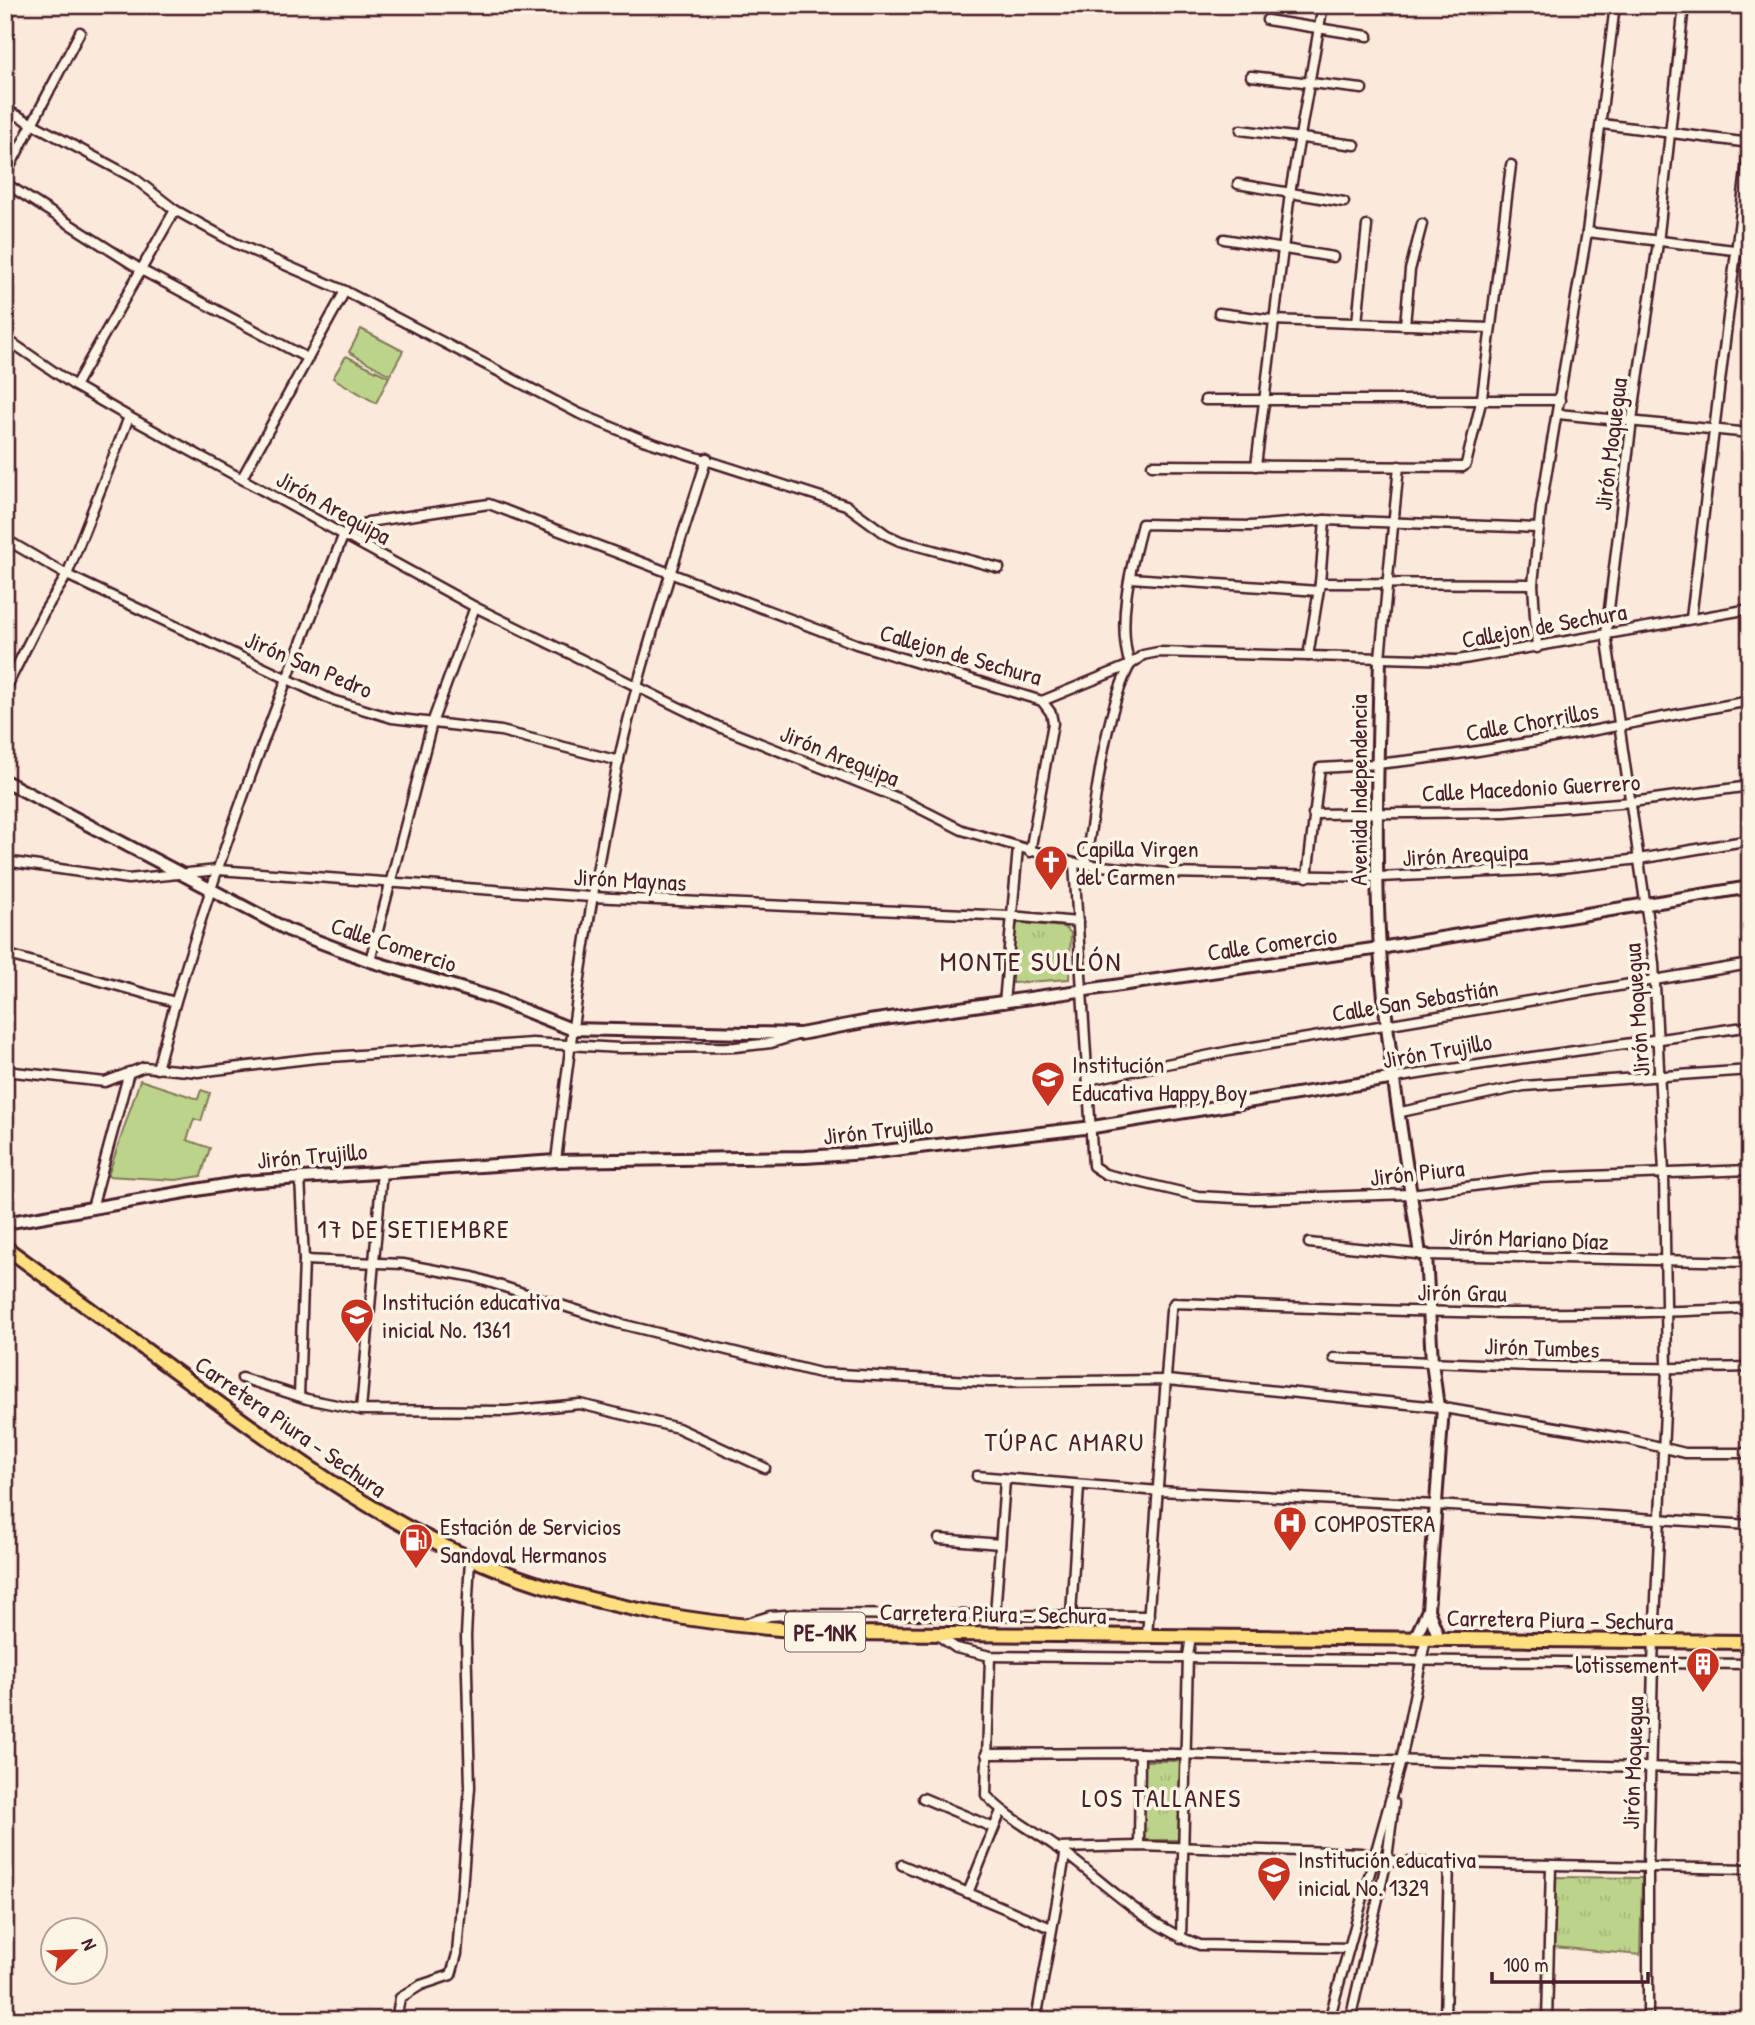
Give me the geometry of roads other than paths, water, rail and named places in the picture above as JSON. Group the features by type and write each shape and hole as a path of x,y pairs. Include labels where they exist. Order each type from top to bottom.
{"main road":[{"name":"Carretera Piura - Sechura","path":"5,1247 336,1488 470,1558 535,1583 612,1605 738,1626 935,1634 1750,1642"}],"street":[{"path":"1256,466 1282,248 1323,5"},
{"path":"1537,648 1533,584 1539,528 1587,232 1615,5"},
{"name":"Jirón Moquegua","path":"1648,2020 1648,1867 1653,1663 1662,1520 1667,1369 1664,1173 1654,980 1646,904 1606,634 1632,420 1658,243 1684,5"},
{"path":"1699,5 1750,9"},
{"path":"1268,20 1368,36"},
{"path":"5,176 80,32"},
{"path":"1251,76 1362,89"},
{"path":"5,109 32,126 134,178 175,210 235,243 345,291 578,413 643,440 707,458 846,505 887,535 900,541 999,568"},
{"path":"1602,124 1670,134 1750,141 1747,204 1736,250 1691,618"},
{"path":"1241,130 1300,140 1354,145"},
{"path":"1152,465 1463,467 1482,398 1511,165"},
{"path":"5,183 143,271 307,358"},
{"path":"1238,184 1344,202"},
{"path":"75,386 143,271 175,210"},
{"path":"1405,325 1410,270 1422,223"},
{"path":"1357,323 1367,226"},
{"path":"1587,232 1658,243 1750,252"},
{"path":"1224,239 1333,257"},
{"path":"242,478 345,291"},
{"path":"1219,313 1272,320 1490,328"},
{"name":"Jirón Arequipa","path":"5,338 75,386 475,607 719,727 902,800 962,830 1030,852 1085,866 1167,873 1378,877 1553,869 1639,859 1750,840"},
{"path":"1205,400 1560,400"},
{"path":"1558,414 1750,433"},
{"path":"5,690 44,612 67,575 130,417"},
{"path":"556,1161 571,1029 591,897 619,761 637,688 707,458"},
{"path":"1380,658 1385,583 1399,466"},
{"name":"Callejon de Sechura","path":"344,534 368,522 489,504 856,644 1042,701 1130,665 1143,655 1158,652 1458,660 1750,609"},
{"path":"1085,866 1103,756 1122,680 1130,665 1124,642 1131,578 1142,524 1251,526 1325,520 1539,528"},
{"path":"1308,656 1319,587 1325,520"},
{"path":"157,1069 175,1002 218,870 287,678 344,534"},
{"name":"Jirón San Pedro","path":"5,539 67,575 332,700 393,718 502,731 619,761"},
{"path":"1131,578 1319,587 1385,583 1533,584"},
{"path":"370,961 432,723 475,607"},
{"name":"Avenida Independencia","path":"1380,658 1377,765 1380,948 1387,1024 1411,1194 1423,1255 1432,1362 1440,1407 1426,1638"},
{"path":"1030,852 1053,723 1051,713 1042,701"},
{"name":"Calle Chorrillos","path":"1313,814 1320,768 1377,765 1750,701"},
{"name":"Calle Comercio","path":"5,781 288,930 370,961 493,998 571,1029 800,1034"},
{"name":"Calle Macedonio Guerrero","path":"1313,814 1506,812 1632,802 1750,786"},
{"path":"1307,877 1313,814"},
{"path":"1004,1003 1018,848"},
{"name":"Jirón Maynas","path":"5,861 128,879 218,870 591,897 1010,916 1078,922"},
{"path":"1074,863 1081,990 1093,1127"},
{"name":"Calle Comercio","path":"5,1071 105,1082 144,1067 212,1072 316,1058 493,1045 532,1043 569,1047 735,1047 771,1043 800,1034 1081,990 1380,948 1750,887"},
{"path":"5,954 175,1002"},
{"name":"Calle San Sebastián","path":"1088,1080 1387,1024 1750,964"},
{"name":"Jirón Trujillo","path":"5,1223 206,1187 300,1177 556,1161 817,1157 1093,1127 1542,1053 1750,1026"},
{"path":"1401,1112 1524,1086 1659,1074 1750,1070"},
{"path":"92,1208 129,1072"},
{"name":"Jirón Piura","path":"1093,1127 1093,1166 1105,1174 1198,1196 1254,1199 1411,1194 1536,1178 1750,1170"},
{"path":"361,1410 382,1171"},
{"path":"299,1396 304,1260 300,1177"},
{"name":"Jirón Mariano Díaz","path":"1308,1243 1423,1255 1488,1254 1665,1262 1750,1262"},
{"path":"304,1260 374,1261 472,1277 617,1323 820,1373 990,1382 1167,1380 1440,1407 1627,1439 1685,1453 1750,1453"},
{"name":"Jirón Grau","path":"1167,1380 1171,1310 1174,1303 1428,1312 1666,1313 1750,1308"},
{"name":"Jirón Tumbes","path":"1334,1358 1667,1369 1750,1367"},
{"path":"242,1378 299,1396 361,1410 516,1410 580,1404 678,1428 765,1468"},
{"path":"1147,1636 1167,1380"},
{"path":"977,1476 1159,1492 1436,1505 1750,1525"},
{"path":"995,1615 1005,1480"},
{"path":"1071,1615 1079,1486"},
{"path":"939,1539 1000,1544"},
{"path":"396,2020 400,1997 421,1985 452,1975 457,1954 470,1787 466,1636 470,1558"},
{"name":"Avenida Independencia","path":"1426,1638 1428,1610"},
{"path":"738,1626 769,1616 800,1614 1149,1616"},
{"path":"935,1634 956,1648 989,1656 1750,1664"},
{"path":"1181,1938 1188,1658 1191,1636"},
{"path":"1329,2020 1398,1773 1426,1638"},
{"path":"989,1656 986,1795 1001,1811 1057,1848 1128,1906 1181,1938 1200,1945 1349,1948"},
{"path":"986,1754 1140,1753 1750,1770"},
{"path":"1139,1846 1140,1753"},
{"path":"1350,2020 1387,1859 1398,1773"},
{"path":"923,1798 994,1828"},
{"path":"968,1893 1001,1811"},
{"path":"1057,1848 1139,1846 1185,1850 1375,1855 1399,1862 1750,1869"},
{"path":"1035,2020 1065,1856"},
{"path":"1445,2020 1449,1862"},
{"path":"902,1865 1051,1928"},
{"path":"1548,2020 1551,1866"}],"place":[{"name":"Capilla Virgen del Carmen","path":"1051,892"},
{"name":"Institución Educativa Happy Boy","path":"1048,1108"},
{"name":"Institución educativa inicial No. 1361","path":"357,1345"},
{"name":"COMPOSTERA","path":"1290,1553"},
{"name":"Estación de Servicios Sandoval Hermanos","path":"416,1570"},
{"name":"lotissement","path":"1703,1694"},
{"name":"Institución educativa inicial No. 1329","path":"1274,1903"}],"district":[{"name":"MONTE SULLÓN","path":"1031,961"},
{"name":"17 DE SETIEMBRE","path":"414,1228"},
{"name":"TÚPAC AMARU","path":"1065,1441"},
{"name":"LOS TALLANES","path":"1162,1797"}]}
